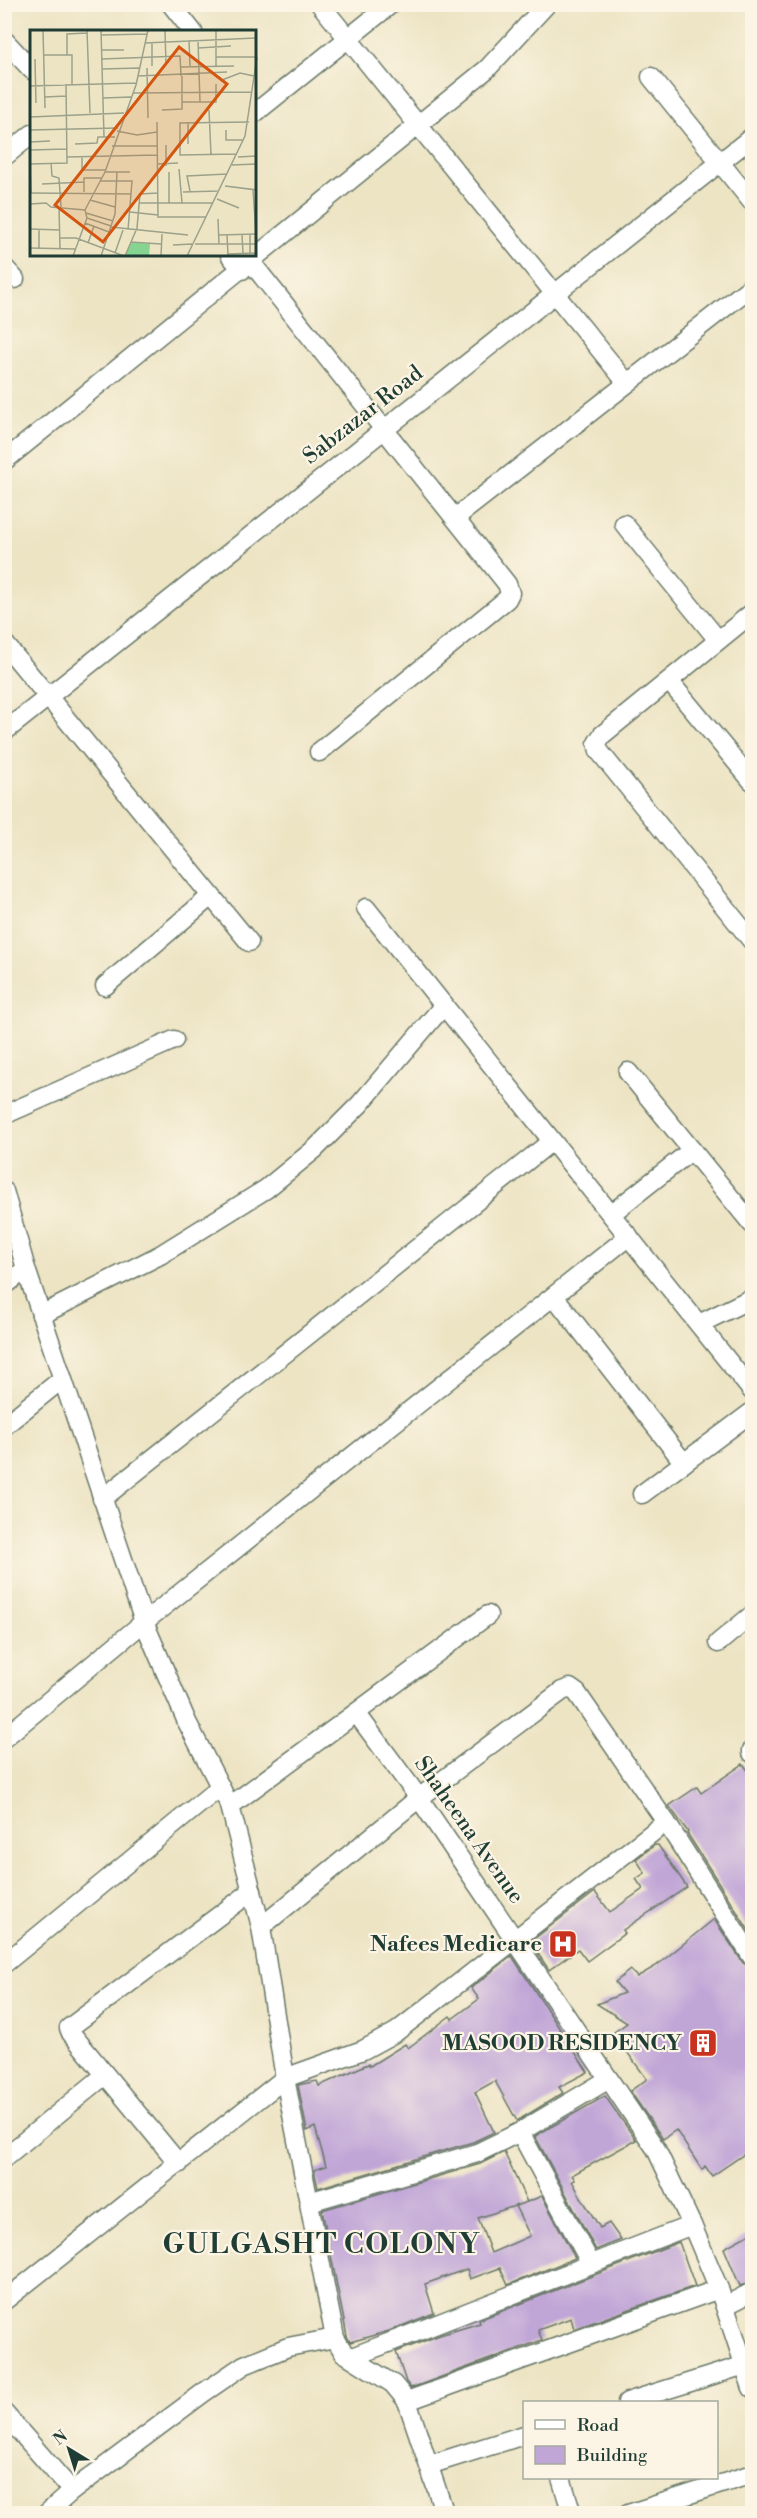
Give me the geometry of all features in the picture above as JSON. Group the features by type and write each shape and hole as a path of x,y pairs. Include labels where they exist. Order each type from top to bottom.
{"street":[{"path":"171,4 191,30"},
{"path":"320,4 627,383"},
{"path":"256,111 391,4"},
{"path":"4,461 487,69 547,4"},
{"path":"4,40 30,68"},
{"path":"651,77 753,202"},
{"path":"4,157 30,136"},
{"name":"Sabzazar Road","path":"4,732 753,137"},
{"path":"231,256 246,266 384,430 507,584 510,593 507,599 319,752"},
{"path":"455,518 753,286"},
{"path":"624,524 718,640"},
{"path":"753,613 602,735 597,743 599,751 753,941"},
{"path":"4,643 249,942"},
{"path":"669,681 753,781"},
{"path":"105,986 211,896"},
{"path":"366,908 753,1391"},
{"path":"41,1315 160,1255 266,1189 315,1149 360,1104 444,1005"},
{"path":"4,1115 174,1040"},
{"path":"627,1072 753,1224"},
{"path":"102,1499 552,1141"},
{"path":"611,1214 692,1150"},
{"path":"4,1191 26,1269 144,1622 187,1722 230,1806 261,1928 285,2078 335,2338 338,2346 393,2384 407,2401 446,2514"},
{"path":"4,1738 144,1622 629,1236"},
{"path":"4,1286 26,1269"},
{"path":"554,1296 684,1463"},
{"path":"699,1324 753,1298"},
{"path":"4,1426 62,1379"},
{"path":"642,1494 753,1412"},
{"path":"230,1806 488,1615"},
{"path":"718,1643 753,1615"},
{"path":"261,1928 419,1798 562,1691 570,1688 577,1693 666,1822 753,1957"},
{"name":"Shaheena Avenue","path":"357,1714 419,1798 656,2149 692,2225 722,2298 753,2388"},
{"path":"4,1964 220,1787"},
{"path":"4,2301 285,2078 363,2050 396,2032 666,1822"},
{"path":"179,2164 69,2028 252,1891"},
{"path":"4,2158 105,2075"},
{"path":"309,2202 477,2153 520,2132 609,2079"},
{"path":"520,2132 591,2264"},
{"path":"352,2357 692,2225"},
{"path":"407,2401 722,2298 753,2292"},
{"path":"54,2511 72,2491 244,2365 288,2347 335,2338"},
{"path":"633,2401 745,2365"},
{"path":"4,2413 72,2491"},
{"path":"429,2466 523,2436"},
{"path":"628,2514 753,2474"},
{"path":"561,2479 572,2514"}],"building":[{"path":"743,1764 753,1777 753,1937 688,1832 669,1806 697,1787 701,1793"},
{"path":"658,1845 687,1887 623,1930 625,1933 587,1961 578,1949 549,1970 530,1942 595,1892 610,1912 643,1889 636,1879 645,1873 636,1859"},
{"path":"714,1919 743,1963 753,1968 753,2148 712,2176 705,2166 702,2170 676,2130 663,2139 630,2091 647,2079 613,2033 627,2023 597,2004 624,1993 615,1982 630,1970 637,1977 656,1966"},
{"path":"512,1956 588,2072 559,2087 563,2093 517,2121 495,2081 475,2092 494,2132 473,2142 318,2188 314,2170 326,2166 315,2127 307,2131 298,2085 317,2081 319,2086 368,2064 370,2066 405,2044 408,2048 450,2016 452,2019 479,1999 471,1988"},
{"path":"605,2096 636,2140 572,2175 575,2180 572,2181 600,2228 609,2223 621,2240 596,2250 535,2136"},
{"path":"504,2152 527,2202 542,2196 575,2258 508,2285 500,2268 470,2279 467,2269 425,2284 434,2313 389,2331 350,2342 322,2210 480,2164","holes":["527,2202 515,2206 530,2236 491,2253 478,2218"]},
{"path":"753,2232 753,2281 740,2286 724,2248"},
{"path":"679,2242 695,2286 574,2329 571,2318 538,2330 542,2340 411,2388 406,2382 396,2352 480,2323 479,2320"}],"place":[{"name":"Nafees Medicare","path":"563,1944"},
{"name":"MASOOD RESIDENCY","path":"703,2043"}],"district":[{"name":"GULGASHT COLONY","path":"322,2244"}]}
